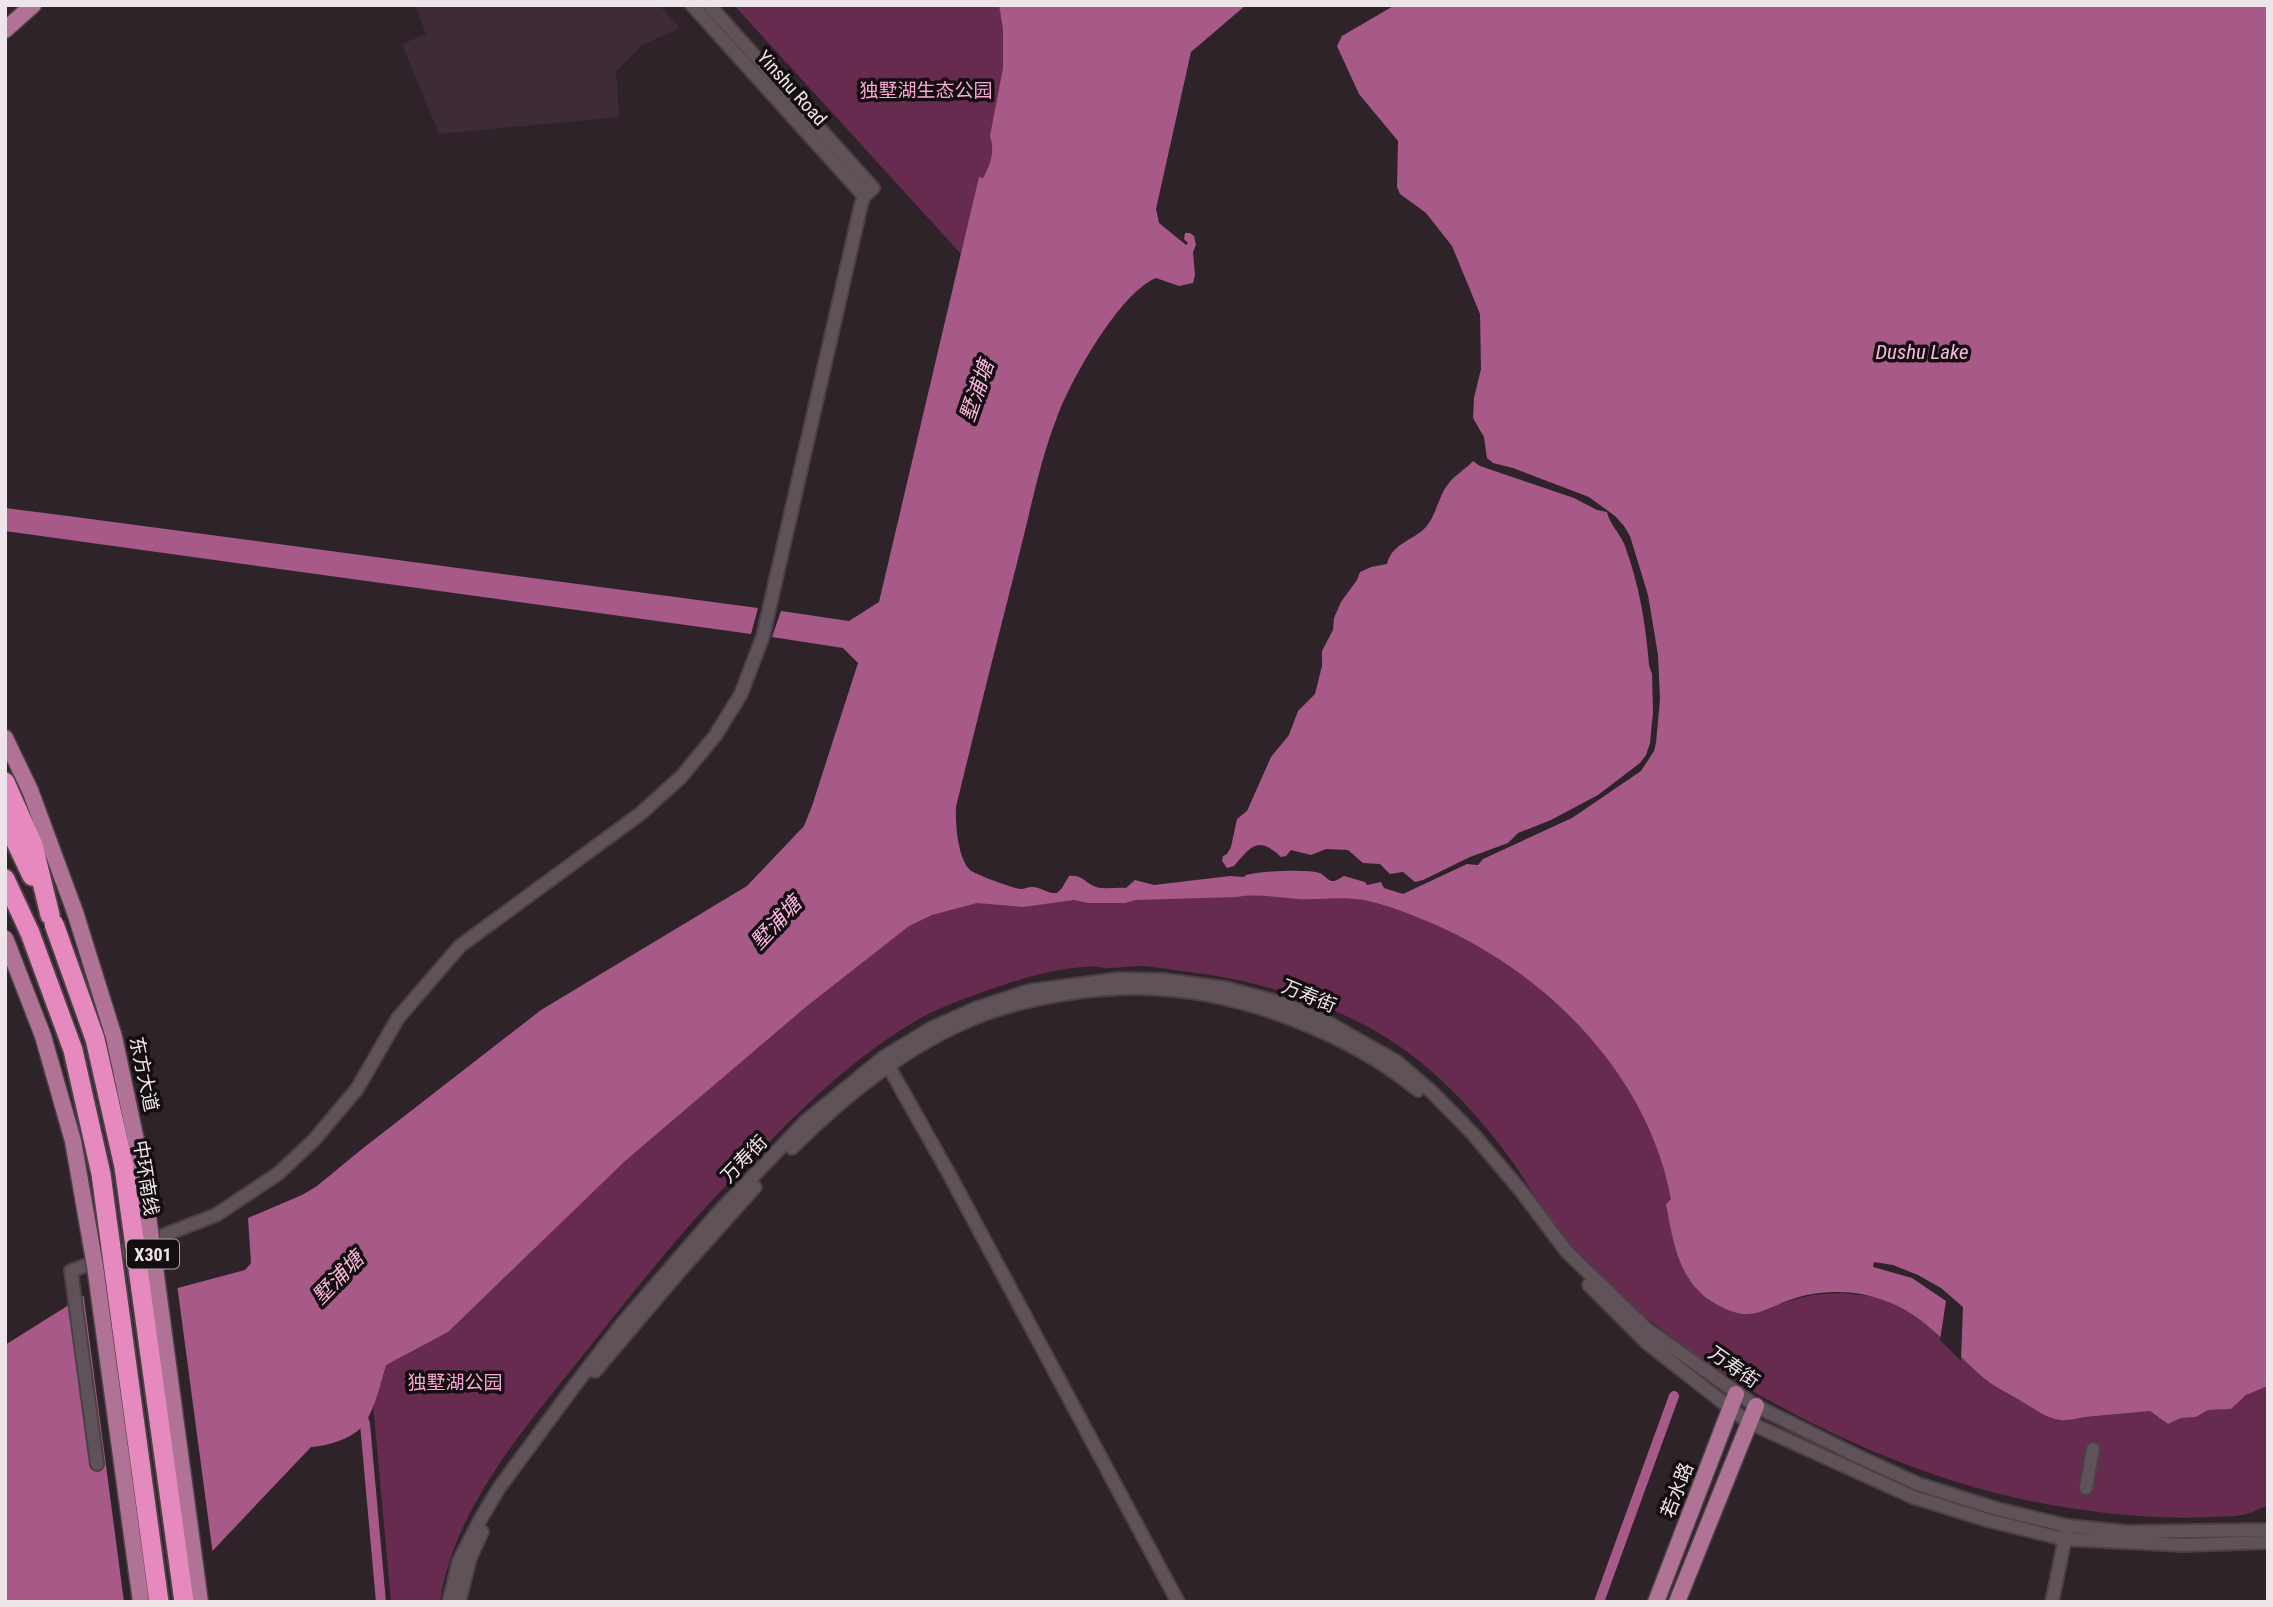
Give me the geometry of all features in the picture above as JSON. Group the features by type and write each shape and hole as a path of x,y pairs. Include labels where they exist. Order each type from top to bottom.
{"highway":[{"path":"5,782 33,845 52,919"},
{"name":"中环南线","path":"5,819 52,919 94,1039 124,1167 184,1602"},
{"path":"5,879 30,933 73,1051 101,1174 159,1602"}],"main road":[{"path":"5,30 33,5"},
{"name":"东方大道","path":"5,738 30,790 75,912 114,1037 141,1164 200,1602"},
{"path":"5,938 43,1036 73,1141 95,1266 141,1602"},
{"name":"若水路","path":"1656,1602 1734,1402"},
{"path":"1677,1602 1756,1406"}],"street":[{"name":"Yinshu Road","path":"692,5 869,192"},
{"name":"Yinshu Road","path":"709,5 869,192"},
{"path":"97,1464 71,1271 216,1215 279,1172 314,1140 357,1089 398,1018 460,946 640,814 681,778 715,736 741,694 763,636 858,219 869,192"},
{"name":"万寿街","path":"449,1602 459,1561 499,1488 622,1324 717,1214 805,1122 886,1062 986,1014 1031,1000 1102,990 1160,989 1227,999 1295,1019 1371,1057 1400,1076 1429,1099 1466,1138 1564,1258 1605,1303 1647,1343 1707,1373 1748,1422 1913,1497 1987,1520 2183,1545 2268,1542"},
{"path":"886,1062 948,1172 1178,1602"},
{"name":"万寿街","path":"459,1602 470,1558 486,1524 507,1489 583,1386 678,1273 767,1174 886,1062"},
{"name":"万寿街","path":"1671,1353 1700,1386 1734,1402 1756,1406 1918,1484 2066,1532 2268,1530"},
{"path":"2086,1488 2093,1449"},
{"path":"2052,1602 2066,1532"}],"shaded area":[{"path":"415,5 659,5 680,28 642,45 616,71 619,117 439,134 402,44 426,34"}],"green space":[{"name":"独墅湖生态公园","path":"734,5 1021,5 1020,73 978,221 961,254"},
{"name":"独墅湖公园","path":"940,889 1027,900 1243,892 1369,898 1466,933 1563,1001 1610,1054 1782,1303 1812,1295 1841,1293 1871,1296 1891,1303 1937,1332 1987,1381 2038,1411 2060,1420 2150,1411 2168,1424 2181,1418 2196,1417 2208,1410 2231,1409 2246,1395 2268,1386 2268,1506 2238,1516 2187,1518 2113,1514 2064,1507 1960,1483 1901,1463 1842,1438 1784,1409 1728,1376 1675,1340 1627,1301 1560,1233 1509,1157 1469,1108 1423,1064 1375,1031 1323,1006 1239,980 1142,966 1088,967 1050,972 1016,981 928,1014 864,1056 813,1099 685,1230 521,1433 478,1497 461,1531 448,1566 440,1602 391,1602 373,1404 363,1374"}],"water":[{"name":"Dushu Lake","path":"999,5 1246,5 1191,52 1156,209 1159,223 1186,245 1188,243 1184,239 1185,233 1194,236 1196,245 1193,252 1193,283 1179,286 1156,278 1127,301 1097,341 1072,384 1050,437 956,807 960,849 966,865 986,878 1017,888 1034,887 1053,893 1062,888 1069,876 1077,876 1100,888 1126,888 1135,880 1154,885 1230,876 1244,877 1261,872 1294,871 1320,873 1332,881 1344,876 1367,885 1381,882 1384,888 1403,894 1467,864 1478,865 1483,859 1572,818 1641,771 1656,743 1660,699 1658,655 1648,595 1630,536 1624,526 1589,497 1493,463 1487,458 1484,437 1473,418 1474,398 1481,369 1480,314 1452,246 1426,213 1400,194 1397,187 1398,141 1359,94 1337,46 1342,36 1395,5 2268,5 2268,1386 2246,1395 2231,1409 2208,1410 2196,1417 2181,1418 2168,1424 2150,1411 2060,1420 2040,1412 1989,1382 1933,1330 1889,1302 1861,1294 1833,1292 1805,1296 1749,1314 1716,1304 1694,1285 1680,1261 1666,1204 1671,1199 1659,1152 1639,1108 1614,1067 1583,1030 1548,995 1509,966 1467,940 1402,911 1356,899 1261,896 1136,900 1125,903 1088,903 1074,900 1023,907 977,903 932,915 909,926 807,1006 625,1161 448,1332 386,1365 372,1410 361,1428 341,1440 311,1447 164,1602 5,1602 5,1345 104,1283 108,1339 151,1334 159,1293 245,1270 251,1263 248,1218 317,1186 541,1010 747,886 804,826 858,663 843,648 772,637 781,611 849,621 879,602 979,177 983,178 991,157 990,136 1003,68 1003,29"},
{"path":"1473,461 1480,466 1607,512 1630,560 1644,620 1652,674 1653,712 1646,755 1640,763 1598,795 1551,820 1518,833 1508,843 1470,857 1423,880 1415,882 1403,872 1390,874 1380,864 1363,863 1348,850 1326,849 1311,855 1291,850 1281,857 1266,846 1260,845 1254,846 1234,866 1227,868 1222,861 1223,856 1231,847 1237,819 1247,811 1271,757 1289,735 1298,711 1315,694 1322,666 1322,651 1333,630 1334,618 1341,602 1360,572 1387,564 1393,551 1426,527 1445,488"},
{"path":"5,508 758,608 751,634 5,531"}],"pier":[{"path":"1874,1262 1893,1265 1918,1275 1941,1288 1963,1307 1961,1361 1940,1340 1946,1301 1912,1278 1873,1267"},
{"path":"104,1279 107,1282 111,1335 148,1331 158,1290 177,1284 213,1555 169,1602 124,1602 83,1291"}],"waterway":[{"path":"1599,1602 1674,1396"},
{"path":"360,1410 365,1424 381,1602"}],"water label":[{"name":"墅浦塘","path":"977,391"},
{"name":"墅浦塘","path":"776,923"},
{"name":"墅浦塘","path":"338,1278"}]}
